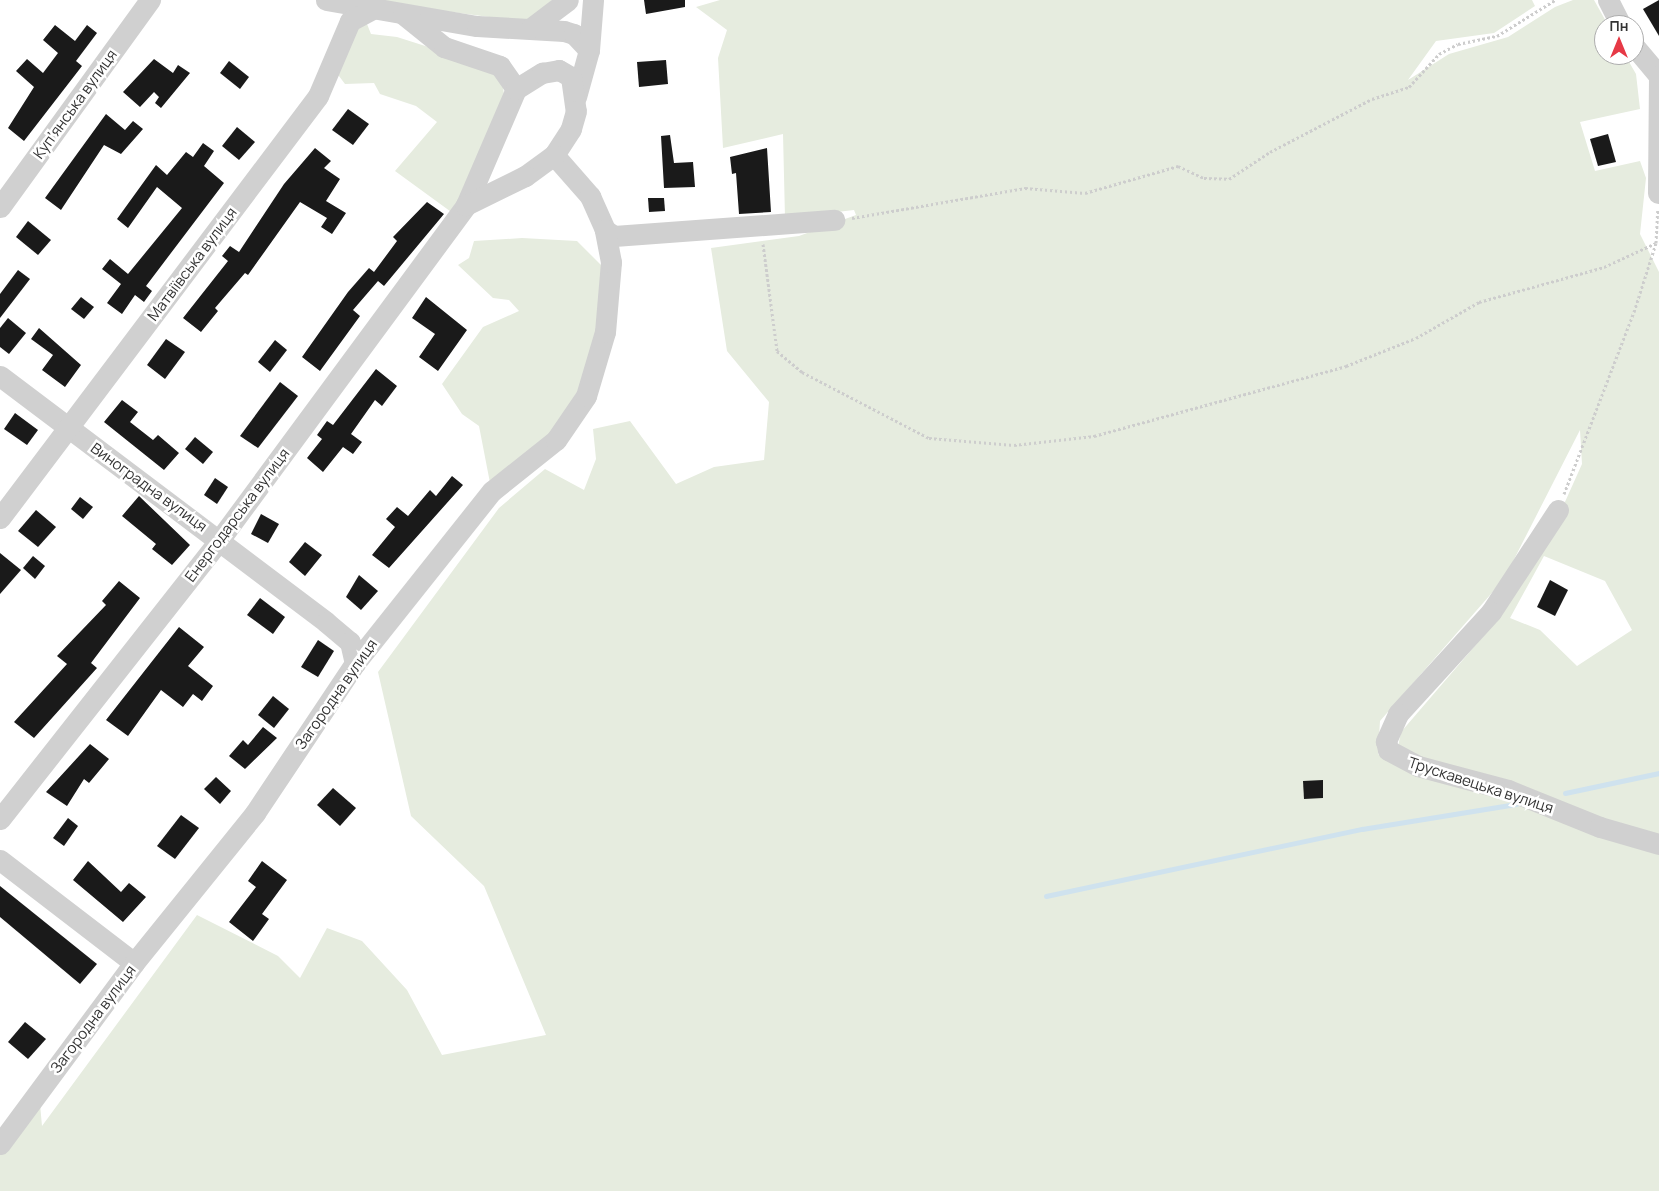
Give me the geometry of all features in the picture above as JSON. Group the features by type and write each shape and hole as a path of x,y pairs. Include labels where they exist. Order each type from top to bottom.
{"street":[{"name":"Купʼянська вулиця","path":"0,207 150,0"},
{"path":"326,0 477,26 532,28 574,34 589,50"},
{"path":"532,28 568,0"},
{"path":"466,205 517,180 554,155 572,129 576,98 589,50 593,0"},
{"path":"1608,0 1616,15"},
{"name":"Матвіївська вулиця","path":"0,518 318,96 350,22 373,9"},
{"path":"403,14 444,47 500,66 516,89"},
{"path":"1644,58 1659,76 1658,193"},
{"path":"466,205 516,89 542,73 559,70 571,77 576,98"},
{"name":"Загородна вулиця","path":"0,1144 134,963 255,813 355,663 492,491 556,440 586,396 605,332 611,262 606,230 590,196 554,155"},
{"name":"Енергодарська вулиця","path":"0,819 220,539 466,205"},
{"path":"606,230 614,236 631,237 834,220"},
{"name":"Виноградна вулиця","path":"0,376 220,539 350,642 355,663"},
{"name":"Трускавецька вулиця","path":"1558,510 1491,612 1398,714 1386,741 1388,750 1418,766 1508,790 1600,827 1659,844"},
{"path":"0,860 134,963"}],"path":[{"path":"834,220 1025,188 1085,193 1178,166 1204,178 1229,179 1270,152 1372,99 1409,87 1439,54 1458,44 1497,36 1555,0"},
{"path":"1558,510 1611,378 1656,243 1658,193"},
{"path":"761,227 777,351 802,372 929,438 1014,444 1103,434 1346,366 1416,338 1479,302 1604,267 1656,243"}],"shaded area":[{"path":"361,0 552,0 527,22"},
{"path":"720,0 1532,0 1535,6 1494,33 1436,41 1408,80 1449,54 1508,37 1555,7 1573,0 1594,0 1602,15 1594,15 1594,65 1631,65 1636,74 1640,109 1580,122 1595,171 1640,161 1646,178 1640,234 1659,272 1659,1191 0,1191 0,1154 40,1104 42,1126 197,915 278,956 300,978 327,928 362,941 407,990 442,1055 546,1035 484,886 411,816 378,672 499,508 545,469 584,490 596,459 593,429 630,421 676,484 714,467 764,460 769,402 727,351 711,248 799,236 856,215 854,210 785,218 783,134 723,148 718,58 727,30 696,7","holes":["1580,430 1582,464 1560,513 1498,619 1401,732 1398,747 1432,780 1378,754 1380,721 1504,579","1544,556 1605,581 1632,630 1577,666 1540,630 1510,618"]},
{"path":"367,24 371,34 397,37 488,66 503,86 505,104 454,214 395,171 437,122 416,106 380,94 374,83 345,84 336,72 356,26"},
{"path":"522,238 577,241 607,271 593,360 554,438 491,488 479,426 462,414 442,384 483,327 519,311 509,300 493,298 458,265 469,258 474,241"}],"building":[{"path":"644,0 685,0 685,7 646,14"},
{"path":"1659,0 1659,36 1643,9"},
{"path":"55,25 75,41 87,25 97,33 76,61 82,66 24,141 8,128 34,87 16,71 27,59 43,73 58,53 43,40"},
{"path":"154,59 173,73 178,65 190,73 161,108 155,103 159,97 154,92 140,107 123,92"},
{"path":"666,60 668,84 639,87 637,62"},
{"path":"229,61 249,77 240,89 220,73"},
{"path":"348,109 369,124 353,145 332,130"},
{"path":"106,114 125,130 133,121 143,129 121,154 104,145 61,210 45,198"},
{"path":"237,127 255,142 239,160 222,146"},
{"path":"1608,134 1616,162 1598,166 1590,139"},
{"path":"670,135 674,163 693,162 695,187 664,188 661,136"},
{"path":"203,143 214,151 204,166 224,183 146,286 152,291 144,302 135,295 122,314 107,303 121,284 102,269 110,259 128,274 182,208 157,187 128,228 117,219 156,165 167,175 186,152 193,157"},
{"path":"315,148 331,161 324,168 340,179 326,201 346,213 332,234 321,227 327,218 300,202 248,275 245,273 215,308 218,311 201,332 183,318 228,261 222,256 230,246 239,252 284,184"},
{"path":"767,148 771,212 739,214 736,173 732,174 730,157"},
{"path":"648,198 664,198 665,211 649,212"},
{"path":"427,202 444,214 384,286 378,281 353,310 360,316 320,371 302,357 348,292 369,268 374,272 397,241 393,237"},
{"path":"28,221 51,240 38,255 16,237"},
{"path":"18,270 30,279 0,318 0,294"},
{"path":"81,297 94,307 84,319 71,309"},
{"path":"426,297 467,330 438,371 419,357 435,334 412,318"},
{"path":"8,318 26,333 9,354 0,347 0,328"},
{"path":"39,328 81,365 65,387 42,370 53,355 31,339"},
{"path":"166,339 185,352 165,379 147,365"},
{"path":"275,340 287,350 270,372 258,362"},
{"path":"376,369 397,386 382,406 375,400 351,434 362,442 353,454 343,447 323,472 307,458 322,439 317,435 327,421 333,425"},
{"path":"280,382 298,396 258,448 240,436"},
{"path":"122,400 138,412 130,422 153,440 158,435 179,453 164,470 104,422"},
{"path":"15,413 38,430 27,445 4,429"},
{"path":"195,437 213,452 203,464 185,449"},
{"path":"452,476 463,485 389,568 372,555 395,527 386,519 397,507 408,516 430,490 436,496"},
{"path":"215,478 228,487 217,504 204,495"},
{"path":"139,496 190,545 172,565 152,549 156,544 122,516"},
{"path":"80,497 93,507 83,519 71,509"},
{"path":"36,510 56,527 38,547 18,531"},
{"path":"261,514 279,524 268,543 251,534"},
{"path":"305,542 322,555 305,576 289,562"},
{"path":"0,553 21,570 0,594"},
{"path":"33,556 45,566 35,579 23,568"},
{"path":"359,575 378,591 361,610 346,597"},
{"path":"1550,580 1568,590 1555,616 1537,607"},
{"path":"119,581 140,598 91,663 97,668 34,738 14,722 67,664 57,656 106,605 102,601"},
{"path":"260,598 285,617 273,634 247,615"},
{"path":"179,627 204,647 188,666 213,686 202,701 193,694 183,707 161,690 128,736 106,720"},
{"path":"318,640 334,651 318,677 301,667"},
{"path":"273,696 289,709 274,728 258,715"},
{"path":"263,727 277,738 245,769 229,756 243,740 248,745"},
{"path":"90,744 109,759 89,783 84,779 67,806 46,792"},
{"path":"216,777 231,791 220,804 204,789"},
{"path":"1323,780 1323,798 1304,799 1303,781"},
{"path":"333,788 356,808 340,826 317,805"},
{"path":"181,815 199,828 175,859 157,846"},
{"path":"68,818 78,826 64,846 53,838"},
{"path":"88,861 121,892 129,883 146,897 123,922 73,880"},
{"path":"262,861 287,880 262,914 269,919 253,941 229,922 256,887 248,881"},
{"path":"0,886 97,964 80,984 0,917"},
{"path":"25,1022 46,1039 28,1059 8,1042"}],"waterway":[{"path":"1565,793 1659,773"},
{"path":"1046,896 1362,829 1516,804"}]}
